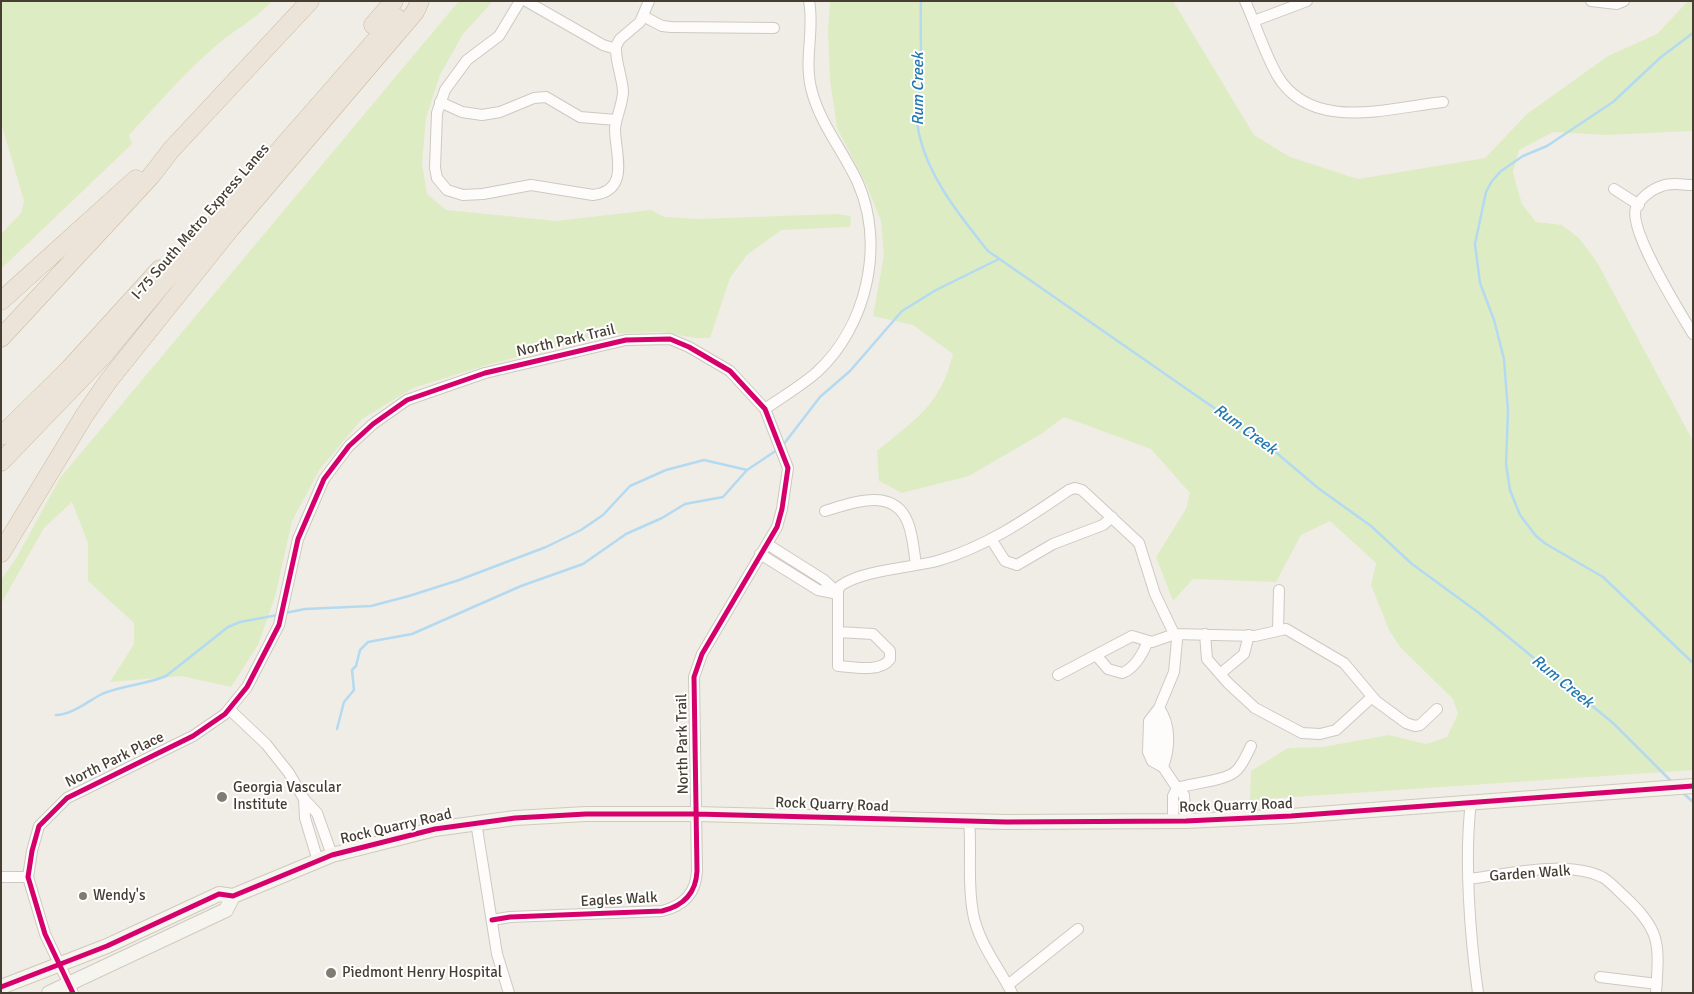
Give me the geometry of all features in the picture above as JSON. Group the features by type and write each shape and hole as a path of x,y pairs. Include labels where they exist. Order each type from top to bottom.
{"highway":[{"path":"1,338 151,176 171,150 310,1"},
{"name":"I-75 South Metro Express Lanes","path":"1,436 70,368 145,285 394,1"},
{"path":"1,462 103,356 164,282 410,1"},
{"path":"1,553 84,416 109,380 231,228 367,71 415,12 420,1"},
{"path":"1,301 118,194 171,150"}],"street":[{"path":"520,1 499,36 467,60 454,75 440,102 435,140 435,174 440,184 446,190 463,195 483,194 531,185 587,195 607,191 617,178 619,169 616,120 623,94 616,49 620,39 637,26 649,1"},
{"path":"526,1 603,45 616,49"},
{"path":"765,409 817,372 834,353 848,332 857,313 864,292 870,261 870,230 858,184 818,110 811,90 808,52 811,15 809,1"},
{"path":"1245,1 1277,74 1295,97 1306,104 1322,111 1351,113 1443,102"},
{"path":"1254,21 1307,1"},
{"path":"1591,1 1617,4 1624,1"},
{"path":"643,16 662,26 671,27 774,28"},
{"path":"440,102 468,114 482,115 500,112 534,98 546,98 580,116 616,120"},
{"path":"1692,329 1643,243 1636,215 1639,205 1647,194 1661,186 1672,184 1693,185"},
{"path":"1614,190 1639,205"},
{"name":"North Park Trail","path":"229,709 247,687 279,625 298,539 324,479 355,441 373,424 407,400 485,373 616,342 670,339 730,371 765,409 788,468 782,509 777,527 702,654 694,677 696,814"},
{"path":"838,632 873,634 890,651 890,659 880,666 838,666 838,632 838,594 839,588 845,583 887,570 944,558 991,539 1075,488 1085,492 1139,542 1151,583 1177,644 1174,672 1159,708 1149,721 1148,752 1152,761 1163,767 1184,795 1180,821"},
{"path":"825,511 868,499 880,500 891,504 908,522 916,565"},
{"path":"991,539 1005,561 1017,564 1058,542 1103,525 1112,517"},
{"path":"767,544 824,580 838,594"},
{"path":"760,554 818,590 838,594"},
{"path":"1278,630 1279,590"},
{"path":"1058,676 1132,636 1155,641 1174,634 1249,635 1286,629 1344,663 1372,697 1396,718 1415,726 1423,724 1438,709"},
{"path":"1205,634 1206,656 1220,674 1255,708 1307,734 1325,734 1336,730 1372,697"},
{"path":"1220,674 1244,654 1249,635"},
{"path":"1096,655 1108,669 1122,673 1137,660 1148,641"},
{"path":"1159,708 1167,721 1168,754 1163,767"},
{"path":"229,709 270,749 289,773 304,799 317,813 332,855"},
{"name":"North Park Place","path":"71,988 45,934 28,877 32,851 39,826 67,798 192,736 229,709"},
{"path":"1177,788 1224,778 1233,774 1241,766 1251,746"},
{"name":"Rock Quarry Road","path":"1,987 60,965 157,924 219,894 234,896 332,855 386,840 476,822 586,814 1180,821 1291,816 1693,786"},
{"path":"304,799 305,818 318,861"},
{"name":"Garden Walk","path":"1471,802 1470,880 1478,993"},
{"name":"Eagles Walk","path":"492,920 519,917 651,912 678,906 692,892 697,876 696,814"},
{"path":"969,820 970,886 973,915 987,950 1010,989 1078,929"},
{"path":"476,822 497,954 509,993"},
{"name":"Garden Walk","path":"1470,880 1556,870 1584,872 1600,876 1641,911 1650,923 1657,947 1656,988"},
{"path":"1,877 28,877"},
{"name":"Rock Quarry Road","path":"49,993 71,988 226,910 234,896"},
{"path":"1600,977 1656,988"}],"green space":[{"path":"1,1 272,1 253,19 218,44 195,65 129,135 132,144 1,269 1,234 21,213 24,201 1,123"},
{"path":"459,1 493,1 463,34 440,75 426,118 422,163 427,194 446,210 556,221 651,210 664,217 698,219 836,214 851,216 850,227 781,230 747,255 730,278 710,338 696,338 660,332 603,334 484,366 413,388 362,419 320,469 292,521 275,597 258,645 231,687 181,676 110,682 134,644 134,623 88,581 88,543 72,502 44,528 1,604 1,580 17,557 60,478"},
{"path":"830,1 1173,1 1254,135 1290,157 1358,179 1485,158 1527,114 1608,56 1657,34 1688,1 1693,1 1693,131 1606,135 1553,132 1519,150 1513,173 1522,204 1536,222 1562,225 1579,238 1597,262 1693,441 1693,770 1250,800 1251,771 1288,748 1323,747 1389,735 1426,744 1447,737 1458,714 1453,699 1400,647 1389,630 1371,585 1376,563 1330,521 1301,535 1276,582 1193,579 1173,601 1156,557 1186,509 1190,493 1151,449 1064,417 1041,434 969,476 902,493 879,481 877,451 925,410 941,386 953,354 913,325 873,316 884,255 881,221 866,184 837,128 830,80 828,33"}],"waterway":[{"name":"Rum Creek","path":"921,1 921,74 917,116 919,134 924,151 938,182 957,211 988,251 1266,444 1318,488 1371,526 1412,564 1479,613 1613,723 1672,782"},
{"path":"1693,33 1661,57 1613,102 1547,146 1523,156 1501,171 1492,181 1486,192 1475,244 1480,283 1494,320 1504,359 1508,411 1506,464 1510,490 1520,515 1536,536 1546,544 1603,577 1693,663"},
{"path":"783,445 820,397 850,371 902,311 936,290 999,259"},
{"path":"337,729 344,702 354,690 352,670 356,666 360,650 368,642 412,634 521,586 583,564 626,534 662,518 685,504 723,497 747,470 777,450"},
{"path":"285,613 305,609 371,606 459,580 546,547 581,530 603,515 630,486 666,470 704,460 747,470"},
{"path":"56,715 68,713 110,691 166,676 228,627 240,622 278,615"},
{"name":"Rum Creek","path":"1683,793 1693,802"}],"cycle path":[{"path":"73,993 45,934 28,877 32,851 39,826 67,798 193,736 225,714 247,687 279,625 298,539 324,479 349,446 373,424 407,400 485,373 626,340 670,339 689,347 730,371 765,409 788,468 782,509 777,527 702,654 694,677 697,871 694,886 687,898 682,902 662,911 510,917 492,920"},
{"path":"1,987 107,946 219,894 233,896 332,855 435,829 515,818 586,814 696,814 1006,822 1186,821 1291,816 1693,786"}],"place":[{"name":"Georgia Vascular Institute","path":"222,797"},
{"name":"Wendy's","path":"83,896"},
{"name":"Piedmont Henry Hospital","path":"331,973"}]}
